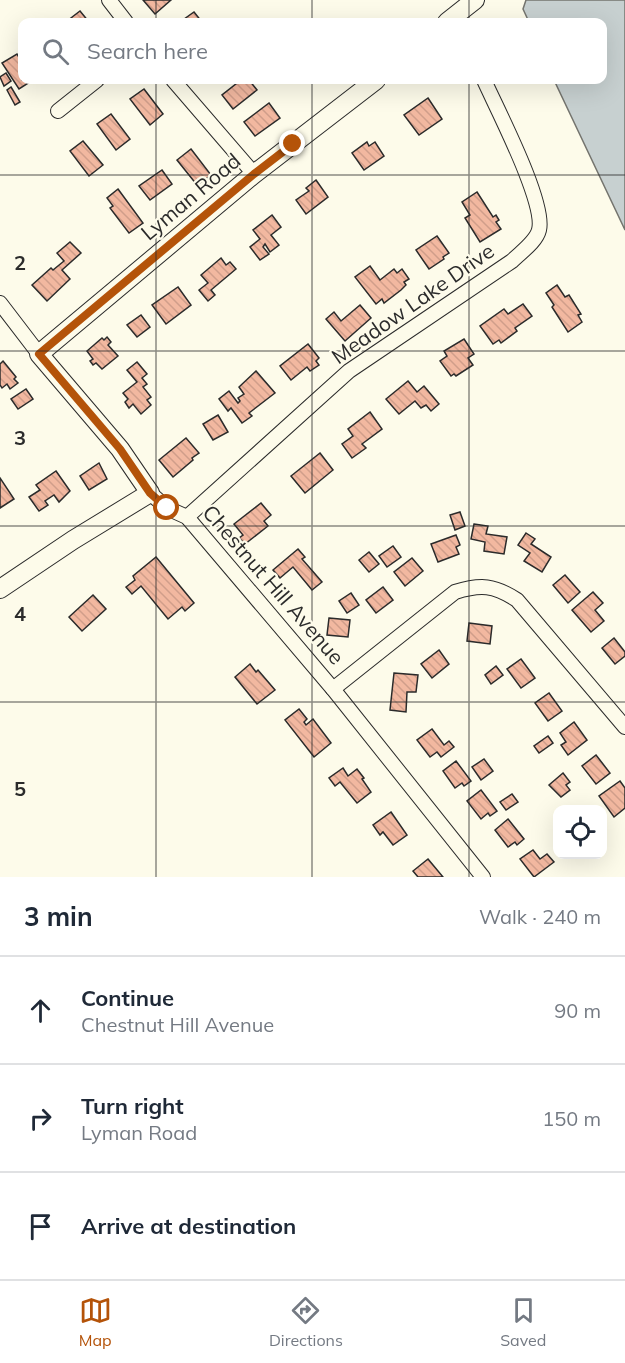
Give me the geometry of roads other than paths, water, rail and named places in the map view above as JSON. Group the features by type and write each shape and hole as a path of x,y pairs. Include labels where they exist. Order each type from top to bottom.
{"street":[{"path":"109,0 123,18"},
{"path":"456,18 475,0"},
{"path":"58,111 92,84"},
{"path":"176,84 254,174"},
{"name":"Lyman Road","path":"39,354 254,174 371,84"},
{"name":"Meadow Lake Drive","path":"187,517 349,371 512,261 529,245 539,230 535,195 486,84"},
{"name":"Chestnut Hill Avenue","path":"0,303 39,354 120,449 150,493 167,508 187,517 333,689 483,877"},
{"path":"0,589 150,493"},
{"path":"333,689 456,592 486,586 503,591 517,600 625,727"}]}
